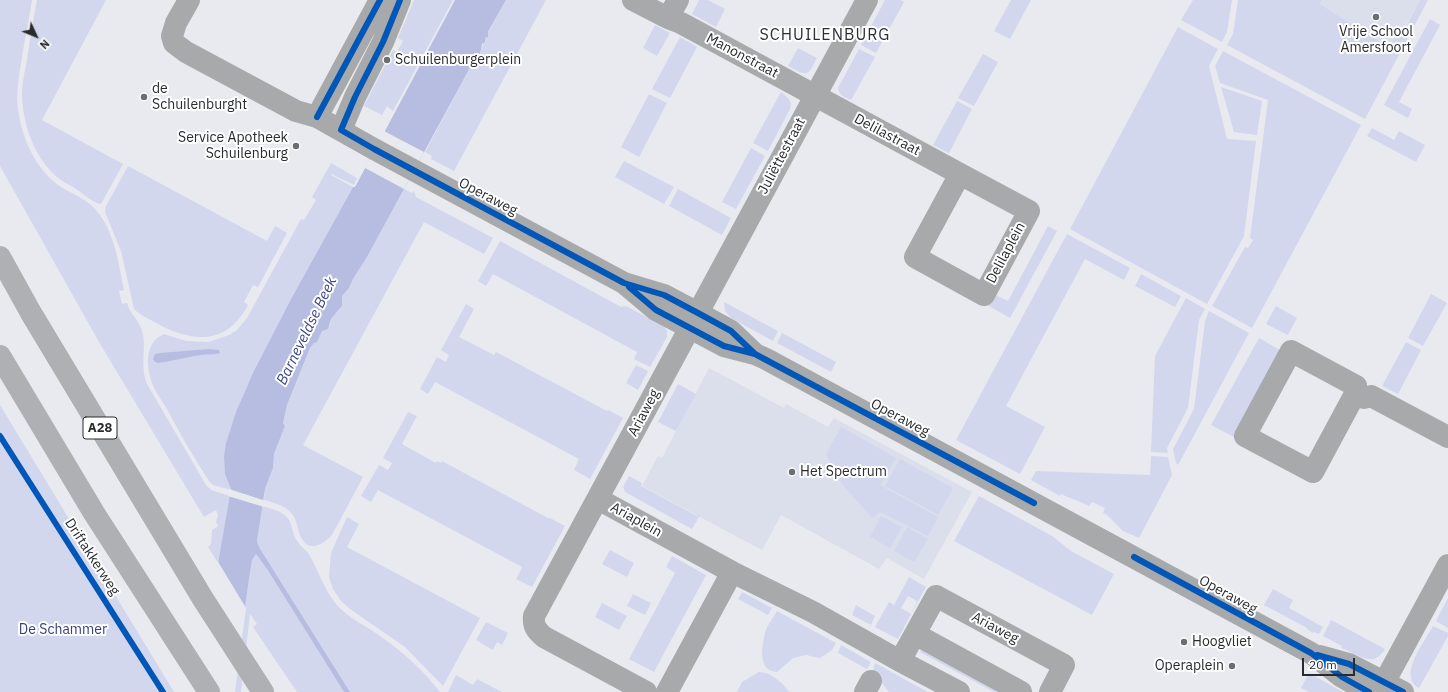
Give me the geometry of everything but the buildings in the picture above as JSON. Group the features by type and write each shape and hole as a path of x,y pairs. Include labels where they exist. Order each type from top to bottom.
{"highway":[{"name":"A28","path":"0,257 31,313 203,599 263,692"},
{"path":"0,356 94,513 209,692"}],"street":[{"path":"188,0 176,23 172,36 172,40 178,46 296,111 317,117 341,130 355,97 383,42 385,3"},
{"name":"Manonstraat","path":"633,0 673,9 681,23 815,96"},
{"name":"Juliëttestraat","path":"694,320 867,0"},
{"path":"317,117 385,3"},
{"name":"Delilastraat","path":"815,96 960,174"},
{"name":"Operaweg","path":"341,130 414,171 624,283 656,310 694,320 724,346 755,354 1311,653 1342,677 1384,690"},
{"name":"Delilaplein","path":"960,174 1029,211 984,294 915,257 960,174"},
{"name":"Ariaweg","path":"598,499 694,320"},
{"path":"1291,351 1356,386 1355,394 1313,472 1245,436 1291,351"},
{"path":"1355,394 1364,398 1371,396 1448,437"},
{"name":"Ariaplein","path":"646,692 544,637 535,626 534,616 537,609 598,499 732,572"},
{"path":"1384,690 1448,565"},
{"path":"667,692 732,572 813,612 948,690"},
{"name":"Ariaweg","path":"900,661 936,596 1064,665 1050,692"},
{"path":"916,634 1022,692"}],"shaded area":[{"name":"Vrije School Amersfoort","path":"1322,0 1420,0 1403,30 1398,33 1390,47 1320,4"},
{"name":"Het Spectrum","path":"709,368 784,408 786,404 828,427 834,418 972,492 924,579 887,558 879,569 781,515 762,550 642,486 658,456 662,458"}],"green space":[{"path":"0,0 32,0 17,93 21,126 29,148 34,158 56,184 89,203 105,223 116,251 124,290 119,291 122,304 127,303 130,311 142,329 144,347 143,365 147,384 206,485 211,490 230,496 218,563 208,547 211,544 212,530 218,526 216,522 218,515 216,510 204,517 99,342 0,166"},
{"path":"37,0 106,0 42,120 123,164 101,204 91,200 61,180 51,171 42,160 29,134 25,120 22,89"},
{"path":"414,0 453,0 393,111 387,106 382,115 364,106 393,50 397,52 403,41 398,38"},
{"path":"506,0 546,0 454,171 431,159 432,156 425,152 472,64 474,62 479,63 481,60 479,55 485,38 487,38 488,33"},
{"path":"699,0 708,0 725,9 716,27 692,14"},
{"path":"885,0 901,0 904,2 876,53 861,45"},
{"path":"1011,0 1031,0 1010,39 994,31"},
{"path":"1193,0 1232,0 1227,32 1222,42 1181,20"},
{"path":"1238,0 1322,0 1320,4 1389,47 1398,33 1404,30 1420,0 1428,0 1365,119 1227,45 1233,34"},
{"path":"1430,19 1440,25 1399,102 1412,109 1408,118 1384,105"},
{"path":"655,25 670,33 657,56 643,48"},
{"path":"1178,27 1218,49 1209,66 1227,139 1256,141 1244,236 1207,304 1070,229"},
{"path":"680,37 697,47 670,98 652,89"},
{"path":"798,48 817,58 811,69 806,73 799,72 788,66"},
{"path":"859,49 875,57 851,100 841,95 838,88"},
{"path":"1223,51 1361,125 1252,328 1212,306 1245,247 1248,248 1253,240 1250,238 1268,100 1220,83 1215,66"},
{"path":"983,54 998,62 974,106 958,98"},
{"path":"1221,87 1262,101 1257,135 1234,132"},
{"path":"781,92 789,99 791,104 790,109 768,151 753,143"},
{"path":"649,94 667,103 639,157 621,147"},
{"path":"957,101 972,109 949,153 933,145"},
{"path":"1372,128 1394,140 1399,131 1425,145 1416,162 1367,136"},
{"path":"751,148 765,156 736,209 722,202"},
{"path":"624,161 674,187 664,204 615,177"},
{"path":"331,163 357,178 354,185 331,174 353,187 291,299 245,391 226,443 231,490 213,485 193,455 153,385 148,364 151,346 158,337 164,334 186,341 209,342 229,335 237,330 247,318 301,219 304,220 316,200 312,197"},
{"path":"128,166 267,241 275,226 287,233 258,287 253,285 244,302 248,305 240,318 230,328 220,334 209,337 184,335 158,324 134,309 121,251 105,212 106,206"},
{"path":"404,189 412,193 414,191 416,197 493,238 484,254 424,222 303,445 363,477 332,535 319,545 311,546 303,541 295,519 286,508 264,500 265,489 273,468 274,454 285,426 283,423 287,405 310,348 322,331 330,325 331,319 342,306 342,296 349,288 367,257"},
{"path":"678,189 731,218 722,235 669,206"},
{"path":"1048,226 1057,231 1010,318 987,305 993,294 1008,301"},
{"path":"1067,234 1130,268 1124,280 1085,259 1006,406 1045,427 1020,474 956,440"},
{"path":"500,241 621,307 626,306 664,326 667,331 667,337 650,367 634,359 637,352 493,274 486,286 478,281"},
{"path":"1141,274 1181,296 1175,307 1135,286"},
{"path":"1431,294 1447,303 1423,346 1408,338"},
{"path":"1186,298 1205,309 1199,320 1188,408 1167,448 1168,453 1151,452 1155,356"},
{"path":"724,302 778,331 773,341 731,318 725,311"},
{"path":"466,304 474,309 459,337 494,355 496,352 623,418 590,479 574,470 579,459 435,382 428,394 420,389 437,357 446,362 449,355 441,350"},
{"path":"1276,306 1297,318 1288,335 1266,324"},
{"path":"1209,311 1249,333 1178,465 1176,463 1173,449 1194,409 1205,321"},
{"path":"782,333 836,362 831,372 777,343"},
{"path":"1259,338 1280,350 1234,437 1211,425"},
{"path":"1406,342 1421,350 1398,394 1382,386"},
{"path":"636,365 648,371 638,390 626,383"},
{"path":"678,384 696,394 676,431 658,422"},
{"name":"De Schammer","path":"0,405 174,692 0,692"},
{"path":"408,412 417,416 402,444 436,463 437,461 441,463 442,461 565,526 532,587 516,579 522,567 378,490 371,502 361,496 379,465 388,470 392,463 383,458"},
{"path":"841,427 896,458 880,485 938,517 928,536 880,512 872,518 843,485 826,454"},
{"path":"1151,456 1168,457 1172,475 1139,538 1123,531 1103,513 1105,508 1092,502 1089,506 1061,494 1060,496 1031,480 1036,471 1150,475"},
{"path":"900,459 953,488 938,515 885,486"},
{"path":"629,476 642,483 641,486 697,516 699,514 700,515 692,529 625,492 623,487"},
{"path":"979,496 1052,536 1071,551 1114,574 1092,615 954,541"},
{"path":"262,506 271,508 287,517 299,544 309,554 328,592 336,604 351,617 405,655 427,676 440,692 350,692 259,547 257,541"},
{"path":"881,516 902,527 890,548 870,537"},
{"path":"347,517 359,524 347,547 480,618 443,686 405,647 350,609 341,601 333,589 329,577 331,553"},
{"path":"907,527 928,539 914,562 894,551"},
{"path":"610,550 634,563 627,577 602,564"},
{"path":"256,554 267,569 344,692 297,692 253,627 257,624 250,614 241,692 233,692 252,560"},
{"path":"672,556 706,575 654,672 629,659 675,573 666,567"},
{"path":"909,577 926,587 912,612 917,601 908,596 901,608 911,614 898,639 875,627 889,602 894,605"},
{"path":"1273,589 1293,600 1289,608 1323,627 1319,634 1313,633 1307,628 1264,605"},
{"path":"742,592 772,608 768,615 738,599"},
{"path":"633,594 651,603 645,615 627,606"},
{"path":"1448,598 1448,628 1436,621"},
{"path":"602,603 627,616 619,630 595,617"},
{"path":"856,605 875,616 871,625 852,615"},
{"path":"777,611 836,643 832,650 820,658 806,655 793,658 777,672 771,671 764,663 762,651 766,630"},
{"path":"1331,620 1385,649 1378,657 1374,659 1366,659 1341,648 1342,646 1323,636"},
{"path":"486,622 508,633 502,645 497,642 493,650 476,640"},
{"path":"1433,626 1448,633 1448,636 1419,688 1413,683 1411,675 1412,667 1419,649"},
{"path":"841,645 871,662 867,669 838,653"},
{"path":"923,647 1007,692 994,692 920,652"},
{"path":"875,663 928,692 889,692 873,672"},
{"path":"759,672 772,676 789,692 737,692 742,682"},
{"path":"1309,673 1343,692 1309,692 1301,688"},
{"path":"456,675 473,685 477,679 502,692 448,692"}],"water":[{"name":"Barneveldse Beek","path":"455,0 506,0 488,32 488,37 485,38 485,42 482,44 479,55 481,60 479,63 477,62 472,64 367,257 349,288 342,296 342,306 331,319 328,329 322,331 317,342 310,348 287,405 283,423 285,426 274,454 273,468 265,489 257,541 259,547 350,692 344,692 267,569 256,554 252,560 250,572 233,692 215,580 231,489 225,474 224,456 226,443 236,412 253,373 291,299 353,187 355,187"},
{"path":"209,349 219,350 220,353 158,363 153,359 155,354 160,353"}],"pier":[{"path":"384,131 424,152 404,189 365,168"},
{"path":"229,489 266,501 264,507 228,496"},
{"path":"217,560 246,608 235,692 197,692 202,661 210,577 212,575 214,576"}],"cycle path":[{"path":"317,117 380,0"},
{"path":"400,0 383,42 355,97 341,130 624,283 664,295 698,313 731,331 755,354"},
{"path":"629,287 656,310 724,346 755,354 1034,503"},
{"name":"Driftakkerweg","path":"0,436 163,692"},
{"path":"1134,557 1311,653 1342,677 1369,692"},
{"path":"1317,655 1349,664 1403,692"}],"place":[{"name":"Vrije School Amersfoort","path":"1376,17"},
{"name":"Schuilenburgerplein","path":"387,60"},
{"name":"de Schuilenburght","path":"144,97"},
{"name":"Service Apotheek Schuilenburg","path":"296,146"},
{"name":"Het Spectrum","path":"792,472"},
{"name":"Hoogvliet","path":"1184,642"},
{"name":"Operaplein","path":"1232,666"}],"district":[{"name":"SCHUILENBURG","path":"825,35"}]}
